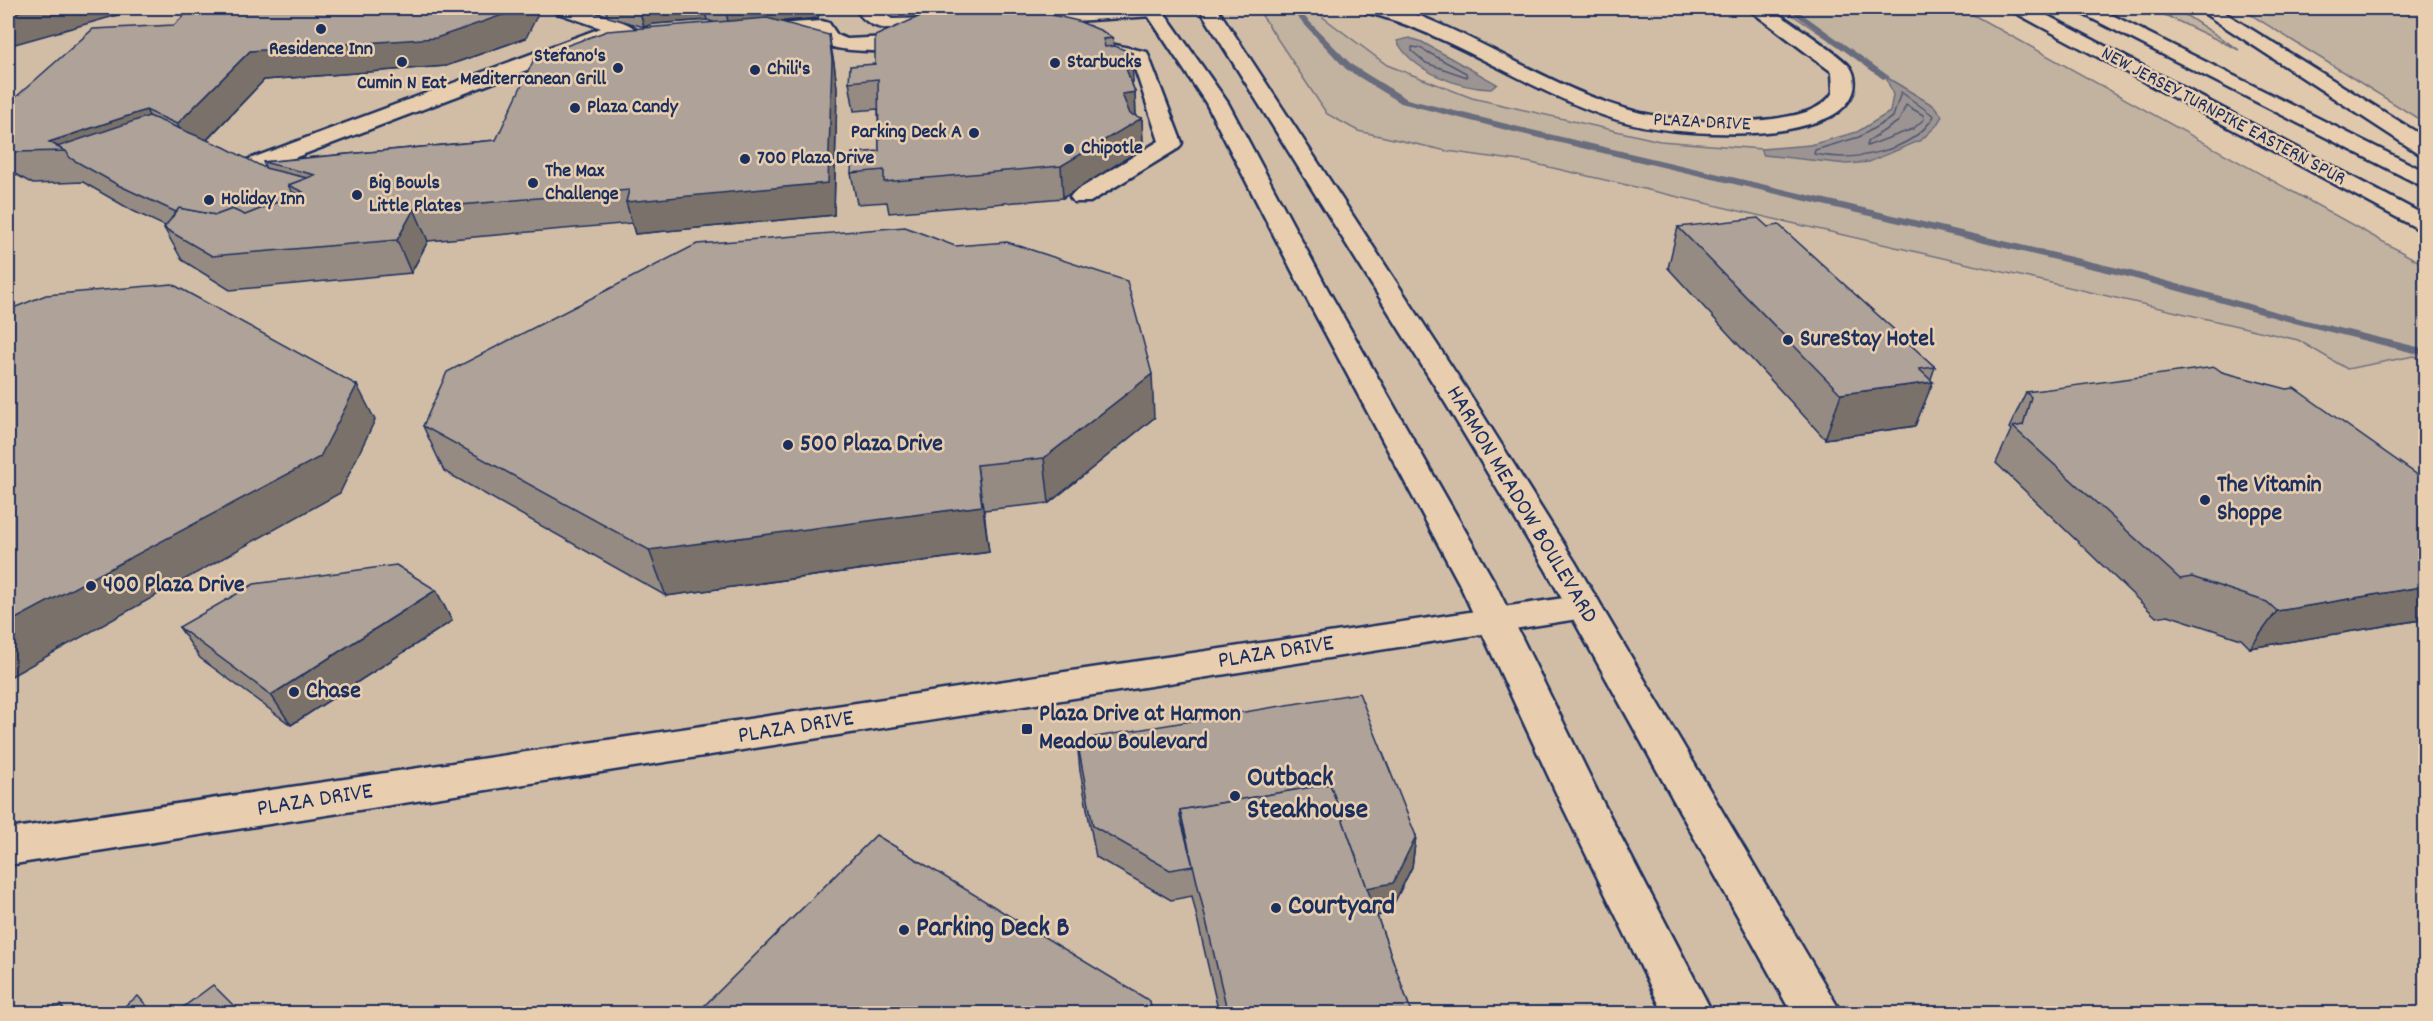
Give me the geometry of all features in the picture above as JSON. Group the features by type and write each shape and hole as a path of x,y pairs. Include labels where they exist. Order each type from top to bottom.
{"main road":[{"path":"561,8 642,36"},
{"path":"864,8 870,16 882,23 899,25 961,22"},
{"path":"992,20 1177,8"},
{"name":"HARMON MEADOW BOULEVARD","path":"1208,8 1461,404 1584,607 1818,1014"},
{"name":"PLAZA DRIVE","path":"1371,8 1395,13 1428,25 1610,110 1661,123 1739,127 1771,126 1796,122 1834,105 1843,93 1846,81 1841,69 1756,8"},
{"name":"NEW JERSEY TURNPIKE EASTERN SPUR","path":"2020,8 2426,226"},
{"name":"NEW JERSEY TURNPIKE EASTERN SPUR","path":"2085,8 2426,182"},
{"path":"2205,8 2426,148"},
{"path":"1152,9 1217,103 1315,290 1497,621 1579,797 1689,1014"},
{"path":"743,33 822,27 830,39 842,43 861,45 911,42"},
{"path":"236,172 620,28"},
{"path":"1036,33 1140,56 1171,143 1082,197"},
{"name":"PLAZA DRIVE","path":"8,847 1584,607"}],"shaded area":[{"path":"8,8 1870,8 2425,357 2425,1013 8,1013"},
{"path":"1257,8 1315,8 1324,18 1387,65 1472,98 1660,141 1761,149 1764,155 1942,116 1934,106 1881,74 1782,8 1961,8 2425,265 2425,360 2414,356 2347,369 2298,340 1527,162 1447,151 1358,131 1327,114"},
{"path":"2150,8 2175,8 2239,50"},
{"path":"2240,8 2418,8 2425,13 2425,123"}],"water":[{"path":"1409,38 1422,42 1497,84 1491,89 1478,88 1437,76 1413,61 1397,41"},
{"path":"1886,77 1934,106 1942,116 1936,126 1921,140 1869,162 1847,164 1764,155 1761,149 1810,145 1857,132 1890,112 1893,95"}],"building":[{"path":"8,8 33,8 8,14"},
{"path":"192,8 518,8 436,38 250,51 177,124 146,110 49,142 66,151 14,152 8,149 8,104 93,29 174,25"},
{"path":"1022,8 1078,21 1113,38 1103,39 1105,47 1115,46 1132,53 1130,58 1123,61 1135,92 1122,94 1130,114 1142,118 1061,166 884,182 884,170 851,173 852,153 879,151 878,79 849,82 850,66 875,64 875,36 923,15"},
{"path":"767,18 829,35 832,60 828,183 626,202 629,190 414,209 397,240 212,256 164,228 179,208 216,215 232,209 245,215 303,192 288,185 315,175 263,162 496,140 535,57 607,31"},
{"path":"149,116 224,147 265,168 307,178 288,185 291,191 297,194 245,215 232,209 216,215 179,208 176,212 118,185 70,158 66,151 57,147"},
{"path":"1758,218 1768,227 1779,225 1935,367 1919,369 1933,382 1841,394 1678,227"},
{"name":"500 Plaza Drive","path":"905,227 955,246 1007,242 1127,281 1152,374 1044,458 977,465 982,506 649,550 423,426 447,372 697,244"},
{"name":"400 Plaza Drive","path":"172,284 357,385 320,457 8,623 8,310 46,295"},
{"name":"The Vitamin Shoppe","path":"2215,367 2222,372 2287,389 2294,388 2426,481 2426,586 2277,611 2267,602 2192,577 2180,579 2013,427 2023,425 2031,397 2026,392"},
{"path":"396,565 436,590 271,695 179,627 254,584"},
{"name":"Outback Steakhouse","path":"1359,693 1416,836 1393,883 1367,888 1330,784 1180,810 1193,866 1170,870 1093,826 1077,740"},
{"name":"Courtyard","path":"1330,784 1412,1014 1228,1014 1180,810"},
{"name":"Parking Deck B","path":"876,835 1150,1001 1152,1014 696,1014"},
{"path":"213,985 242,1014 174,1014"},
{"path":"138,996 154,1014 114,1014"},
{"path":"60,1005 68,1014 48,1014"}],"waterway":[{"path":"1292,8 1349,67 1404,101 1518,130 2131,274 2302,322 2426,353"},
{"path":"1790,8 1886,77"}],"place":[{"name":"Residence Inn","path":"321,29"},
{"name":"Cumin N Eat","path":"402,62"},
{"name":"Starbucks","path":"1055,63"},
{"name":"Stefano's Mediterranean Grill","path":"618,68"},
{"name":"Chili's","path":"755,70"},
{"name":"Plaza Candy","path":"575,108"},
{"name":"Parking Deck A","path":"974,133"},
{"name":"Chipotle","path":"1069,149"},
{"name":"700 Plaza Drive","path":"745,159"},
{"name":"The Max Challenge","path":"533,183"},
{"name":"Big Bowls Little Plates","path":"357,195"},
{"name":"Holiday Inn","path":"209,200"},
{"name":"SureStay Hotel","path":"1788,340"},
{"name":"500 Plaza Drive","path":"788,445"},
{"name":"The Vitamin Shoppe","path":"2205,500"},
{"name":"400 Plaza Drive","path":"91,586"},
{"name":"Chase","path":"294,692"},
{"name":"Plaza Drive at Harmon Meadow Boulevard","path":"1027,729"},
{"name":"Outback Steakhouse","path":"1235,796"},
{"name":"Courtyard","path":"1276,908"},
{"name":"Parking Deck B","path":"904,930"}]}
